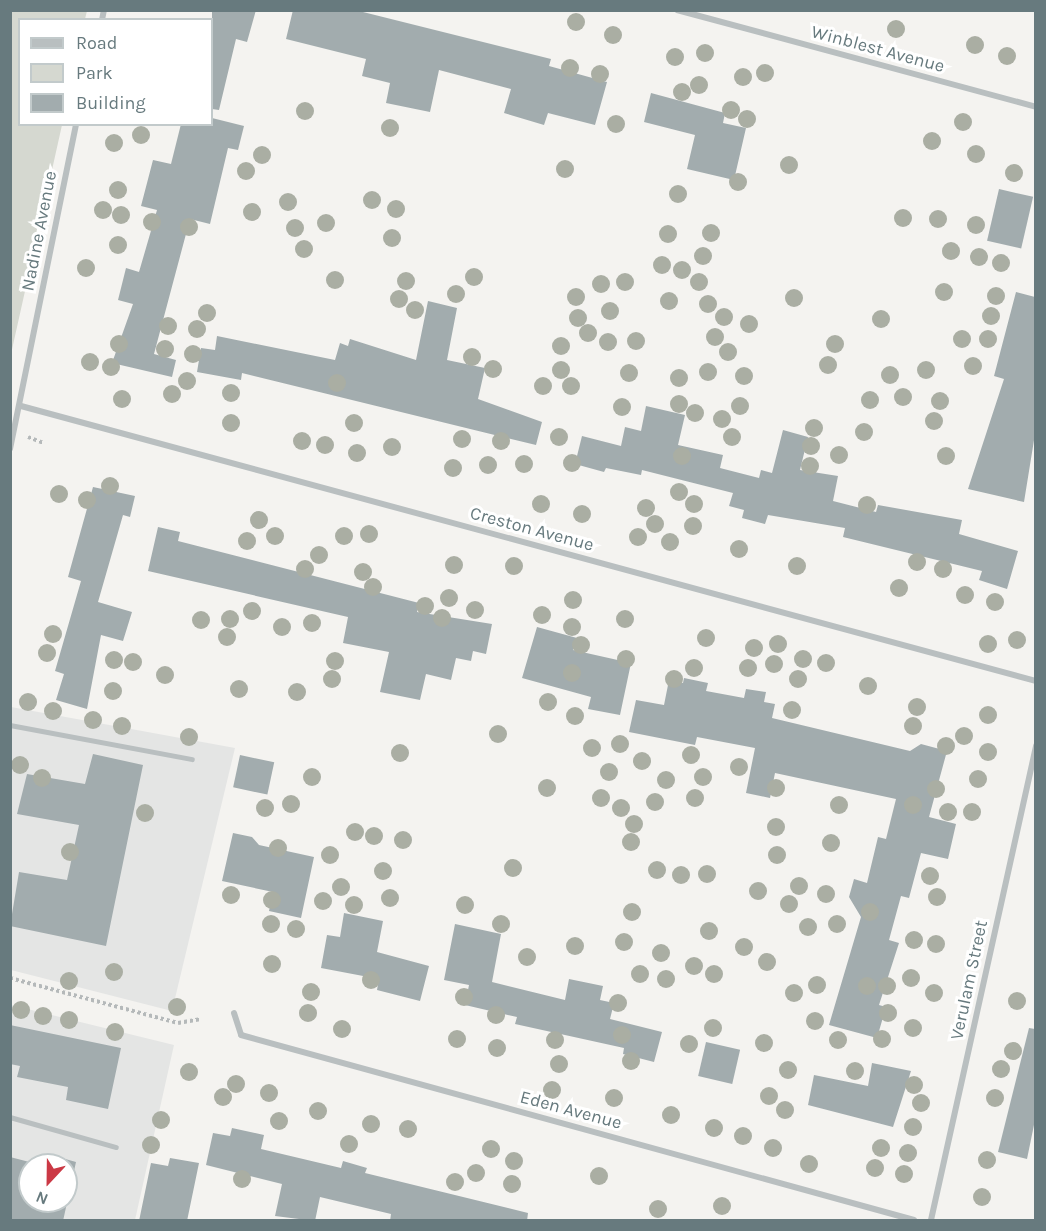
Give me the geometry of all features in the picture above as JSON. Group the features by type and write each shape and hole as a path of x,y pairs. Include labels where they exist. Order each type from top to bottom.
{"street":[{"name":"Winblest Avenue","path":"677,10 1035,106"},
{"name":"Nadine Avenue","path":"10,449 21,406 76,126"},
{"name":"Creston Avenue","path":"21,406 1035,681"},
{"name":"Verulam Street","path":"932,1221 1035,745"},
{"name":"Eden Avenue","path":"234,1014 241,1035 914,1221"}],"lane":[{"path":"10,725 192,759"},
{"path":"10,1117 117,1148"}],"path":[{"path":"10,978 178,1023 200,1019"}],"shaded area":[{"path":"11,707 235,748 172,1011 11,970"},
{"path":"11,1005 174,1045 135,1220 11,1220"}],"green space":[{"path":"11,10 87,11 85,18 18,18 18,126 62,126 11,354"}],"building":[{"path":"212,10 256,10 247,42 236,39 219,110 213,109"},
{"path":"293,10 355,10 551,59 549,66 607,82 595,125 548,113 544,125 504,113 511,89 439,70 430,112 386,103 390,83 362,76 366,59 286,39"},
{"path":"651,93 725,113 723,123 746,128 734,180 687,169 695,135 644,122"},
{"path":"213,118 244,126 238,150 228,148 210,224 190,219 154,354 176,360 172,377 112,363 133,304 118,300 126,268 139,272 157,210 141,206 153,160 171,164 180,126 213,126"},
{"path":"999,189 1033,197 1021,249 987,241"},
{"path":"1016,292 1035,297 1035,434 1024,502 968,489 1004,379 994,376"},
{"path":"428,301 457,308 447,360 485,368 478,399 542,422 536,445 242,373 241,380 197,372 201,348 215,350 217,336 335,360 340,343 348,346 350,339 416,360"},
{"path":"646,406 685,415 678,445 723,455 720,468 759,478 761,470 772,473 783,430 808,437 800,470 838,476 833,501 876,512 878,505 962,520 959,534 1018,551 1007,589 979,580 982,571 843,537 845,528 768,515 765,524 742,518 744,510 729,506 733,493 642,470 641,475 606,468 604,472 575,464 582,436 621,446 625,427 641,431"},
{"path":"93,487 135,496 130,517 123,515 98,602 132,612 123,641 101,635 87,709 56,700 64,674 55,671 81,581 68,577"},
{"path":"158,527 180,532 178,541 419,603 417,612 492,624 486,654 473,651 471,661 456,658 451,680 426,674 420,700 380,692 389,652 343,643 348,617 148,571"},
{"path":"537,627 577,638 573,650 631,663 620,715 588,709 591,697 522,678"},
{"path":"684,678 708,683 706,691 744,698 746,689 766,692 764,702 775,704 772,718 910,751 921,744 947,751 929,817 956,824 948,859 921,853 909,898 901,896 889,940 899,943 879,1005 886,1007 877,1038 829,1025 861,917 849,897 854,879 867,883 878,837 886,839 896,799 775,773 770,798 746,793 755,748 697,737 695,745 629,732 636,700 664,705 669,680 683,683"},
{"path":"93,754 143,765 106,946 10,926 19,872 67,880 79,825 17,814 27,774 85,784"},
{"path":"240,755 274,762 267,795 233,787"},
{"path":"233,833 252,837 259,845 314,857 301,918 269,911 273,892 222,881"},
{"path":"344,913 383,921 377,952 429,966 420,1001 377,990 379,979 321,968 327,935 340,937"},
{"path":"455,924 501,934 492,982 565,1000 569,979 603,986 600,1000 614,1003 610,1019 662,1032 654,1062 623,1054 624,1048 515,1024 517,1017 465,1005 469,985 444,980"},
{"path":"10,1025 121,1048 108,1109 66,1100 68,1087 17,1077 20,1066 10,1064"},
{"path":"1029,1028 1035,1029 1035,1120 1027,1159 998,1152"},
{"path":"706,1042 740,1050 732,1084 698,1076"},
{"path":"872,1063 911,1071 893,1127 808,1105 814,1075 868,1086"},
{"path":"232,1128 264,1135 261,1149 341,1168 343,1161 367,1168 365,1173 528,1213 527,1221 390,1221 391,1214 320,1197 315,1221 275,1216 282,1184 206,1165 213,1133 230,1136"},
{"path":"10,1157 18,1159 18,1213 65,1213 63,1221 10,1221"},
{"path":"170,1158 199,1163 187,1221 139,1221 151,1163 168,1166"}]}
